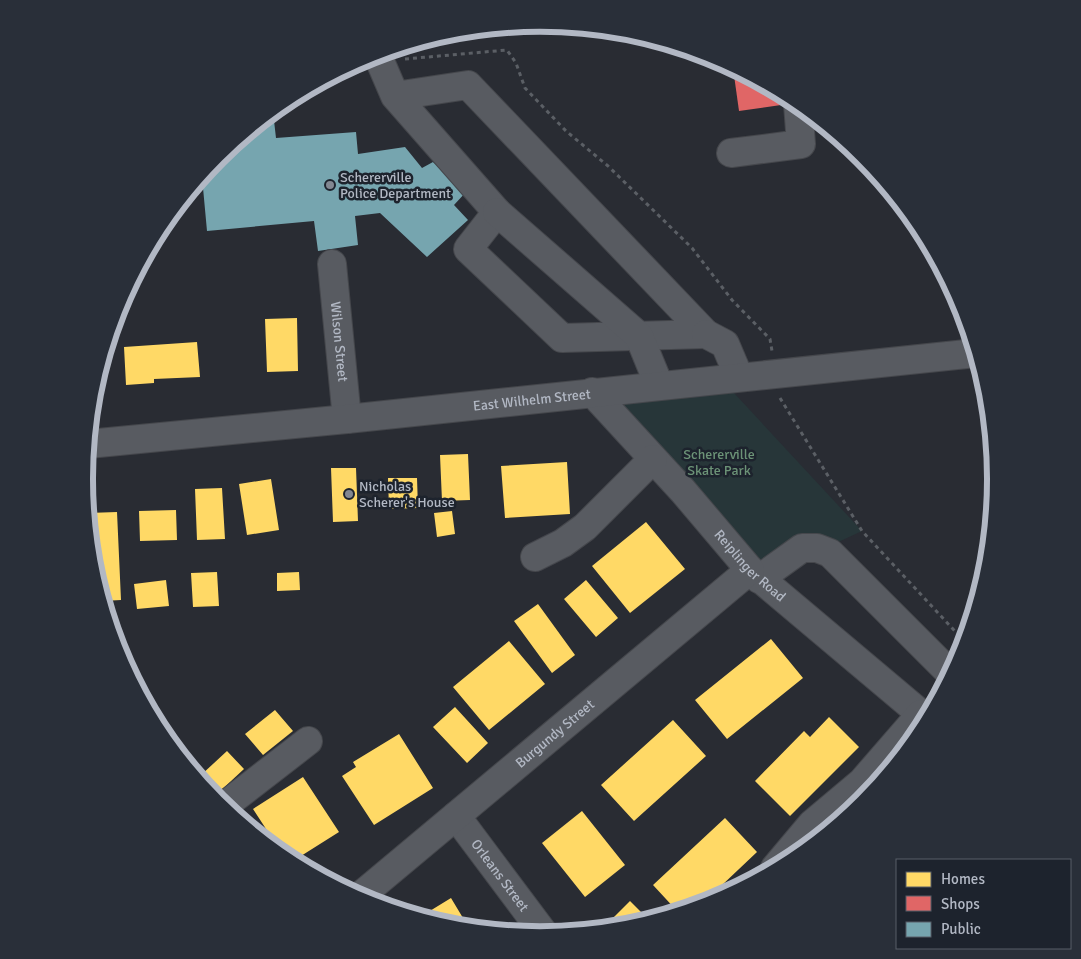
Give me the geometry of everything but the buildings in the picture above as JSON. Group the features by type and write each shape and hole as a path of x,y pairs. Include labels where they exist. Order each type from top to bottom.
{"street":[{"path":"381,62 395,96 497,212 638,336 659,385"},
{"path":"395,96 468,85 706,334 725,344 739,377"},
{"path":"731,153 801,144 799,115"},
{"path":"497,212 468,250 562,338 706,334"},
{"name":"Wilson Street","path":"332,264 347,419"},
{"name":"East Wilhelm Street","path":"95,443 347,419 969,353"},
{"name":"Reiplinger Road","path":"592,392 683,491 755,574 921,714"},
{"path":"536,557 563,543 585,527 653,459"},
{"name":"Burgundy Street","path":"366,891 755,574 802,548 817,548 830,553 945,668"},
{"path":"790,850 812,824 862,782 908,734"},
{"path":"232,804 308,741"},
{"name":"Orleans Street","path":"456,816 536,926"}],"green space":[{"name":"Schererville Skate Park","path":"721,379 862,531 759,579 592,392"}],"place":[{"name":"Schererville Police Department","path":"330,185"},
{"name":"Nicholas Scherer's House","path":"349,494"}]}
